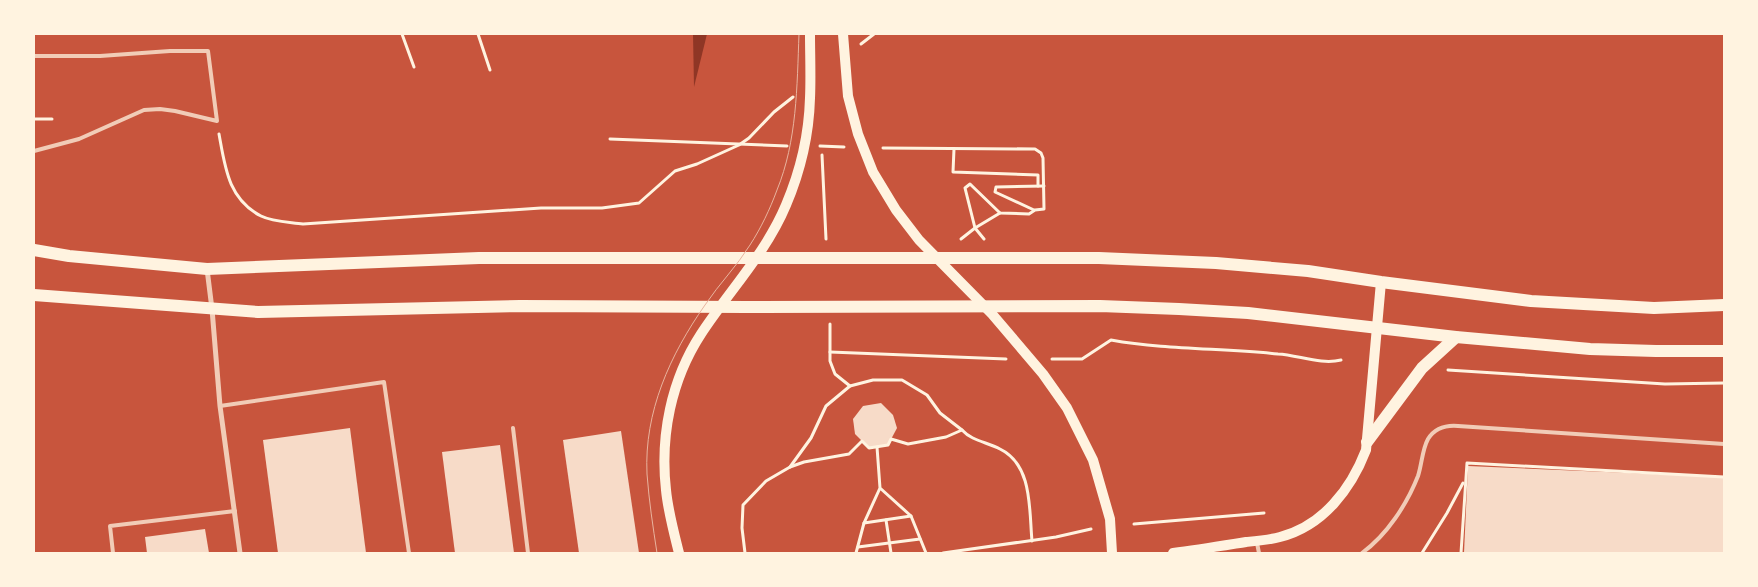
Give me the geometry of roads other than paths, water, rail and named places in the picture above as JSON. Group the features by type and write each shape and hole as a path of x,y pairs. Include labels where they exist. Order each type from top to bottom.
{"main road":[{"path":"679,553 666,491 664,458 670,405 682,372 701,335 761,251 786,205 797,174 806,137 810,100 810,34"},
{"path":"843,34 848,96 858,134 873,172 896,210 919,240 992,314 1043,374 1067,408 1094,460 1110,519 1112,553"},
{"path":"34,250 69,256 207,269 479,258 1099,258 1206,263 1308,271 1381,282 1568,304 1654,308 1724,305"},
{"path":"1173,553 1283,537 1307,526 1333,506 1349,486 1358,469 1367,442 1381,282"},
{"path":"34,295 258,312 520,306 1100,306 1170,308 1248,313 1456,337 1590,349 1656,352 1724,351"},
{"path":"1367,442 1418,373 1456,337"}],"street":[{"path":"207,269 220,406 240,553"}],"lane":[{"path":"34,56 100,56 170,51 208,51 217,121 175,110 160,108 144,110 79,139 34,151"},
{"path":"220,406 384,382 409,553"},
{"path":"1362,553 1388,528 1405,503 1418,476 1429,438 1442,428 1450,425 1724,444"},
{"path":"513,428 528,553"},
{"path":"113,553 110,526 235,511"},
{"path":"1257,541 1259,553"}],"tram line":[{"path":"657,553 647,474 647,451 655,406 670,364 692,324 750,245 762,225 774,197 789,152 795,114 799,34"}]}
